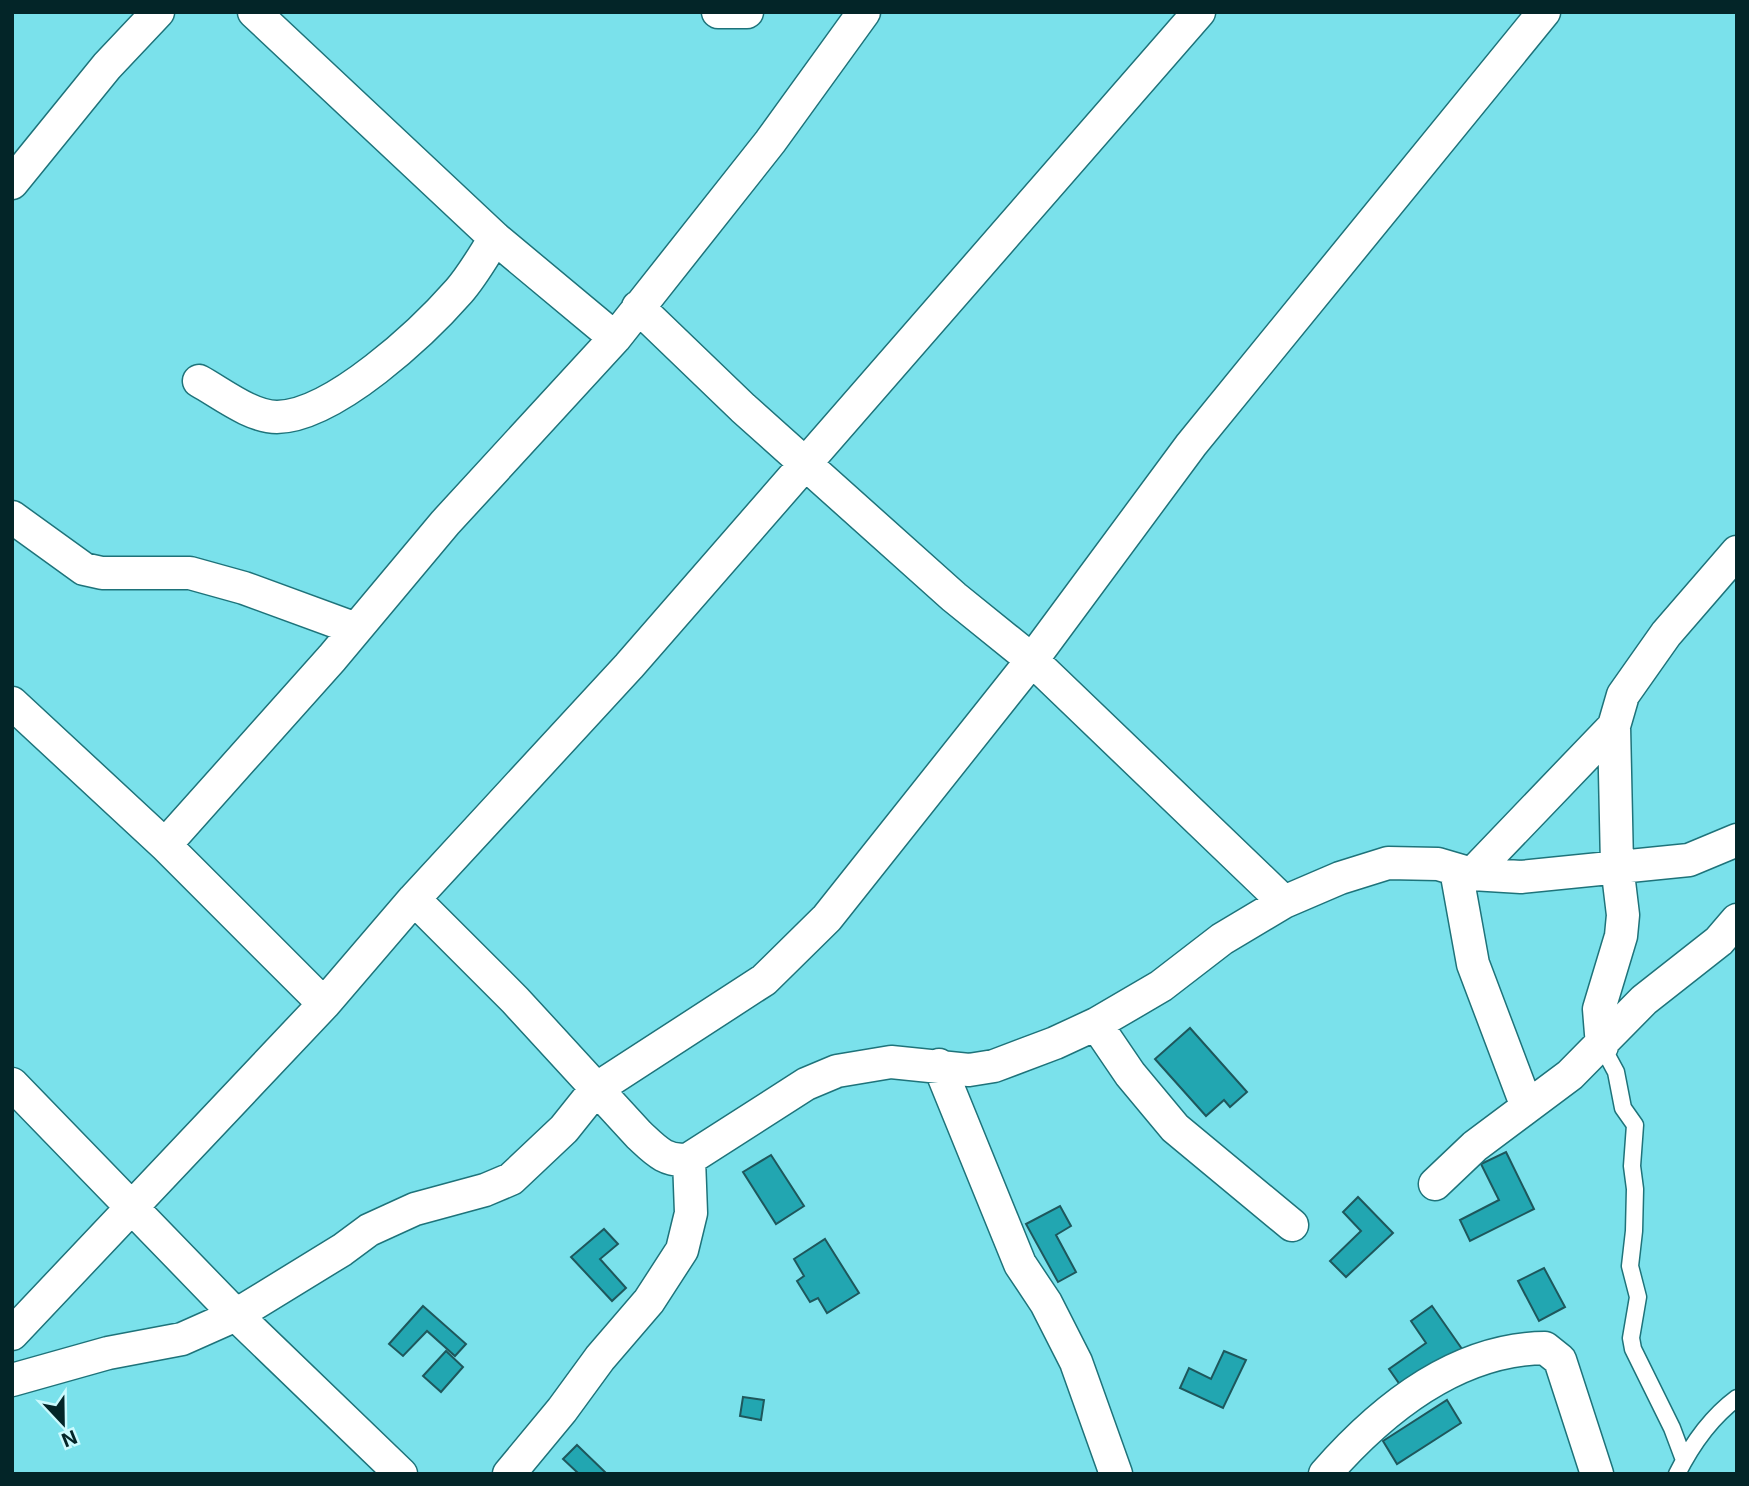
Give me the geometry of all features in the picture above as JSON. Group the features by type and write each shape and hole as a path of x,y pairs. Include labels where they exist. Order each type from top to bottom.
{"street":[{"path":"12,183 107,66 158,12"},
{"path":"254,12 495,238 615,338"},
{"path":"718,12 747,12"},
{"path":"165,845 356,629 445,523 615,338 770,142 864,12"},
{"path":"12,1334 131,1205 324,1004 414,899 629,666 808,465 1199,12"},
{"path":"12,1380 108,1353 182,1339 236,1315 342,1250 369,1230 415,1209 485,1190 511,1179 564,1129 596,1089 764,980 827,918 1032,660 1191,446 1544,12"},
{"path":"199,381 250,409 276,417 313,407 350,388 424,327 460,290 495,238"},
{"path":"638,307 954,597 1032,660 1284,902"},
{"path":"12,517 84,569 103,573 190,573 244,588 356,629"},
{"path":"1602,1045 1599,1009 1621,936 1623,915 1618,865 1614,726 1623,695 1659,644 1737,552"},
{"path":"12,703 165,845 324,1004"},
{"path":"1464,872 1614,726"},
{"path":"1689,860 1737,840"},
{"path":"414,899 515,1000 661,1155 678,1161 689,1159 806,1084 837,1071 891,1062 969,1070 994,1066 1096,1024 1161,986 1222,939 1284,902 1340,878 1388,863 1438,864 1464,872 1521,877 1618,865 1689,860 1737,863"},
{"path":"1464,872 1473,964 1527,1107"},
{"path":"1435,1184 1475,1146 1570,1075 1644,1000 1719,941 1737,920"},
{"path":"1096,1024 1130,1074 1175,1128 1292,1225"},
{"path":"939,1065 1020,1264 1046,1303 1076,1362 1116,1474"},
{"path":"12,1084 236,1315 401,1474"},
{"path":"509,1474 562,1410 600,1357 649,1301 682,1251 691,1213 689,1159"},
{"path":"1325,1474 1346,1450 1406,1397 1478,1358 1527,1348 1545,1348 1560,1360 1597,1474"}],"lane":[{"path":"1602,1045 1616,1072 1623,1108 1636,1125 1632,1166 1635,1189 1634,1231 1630,1266 1638,1297 1632,1328 1633,1349 1672,1428 1680,1467"},
{"path":"1680,1467 1719,1411 1737,1398"}],"building":[{"path":"1190,1028 1247,1092 1230,1107 1224,1100 1206,1116 1155,1059"},
{"path":"1506,1152 1534,1209 1470,1241 1460,1220 1499,1200 1481,1164"},
{"path":"771,1155 804,1206 776,1224 743,1172"},
{"path":"1358,1197 1393,1233 1346,1277 1330,1261 1361,1231 1343,1212"},
{"path":"1060,1206 1071,1226 1056,1235 1076,1272 1058,1282 1026,1224"},
{"path":"604,1229 618,1244 600,1259 626,1288 612,1301 571,1257"},
{"path":"825,1239 859,1293 827,1313 818,1298 810,1302 797,1281 804,1276 794,1259"},
{"path":"1544,1268 1565,1307 1539,1321 1518,1281"},
{"path":"423,1306 466,1344 455,1356 427,1331 403,1356 389,1344"},
{"path":"1432,1306 1462,1349 1403,1389 1389,1369 1426,1343 1411,1321"},
{"path":"446,1351 463,1367 441,1392 423,1376"},
{"path":"1224,1351 1246,1360 1223,1408 1180,1388 1189,1368 1211,1379"},
{"path":"743,1397 764,1400 761,1420 740,1416"},
{"path":"1447,1400 1461,1423 1397,1464 1383,1441"},
{"path":"577,1445 607,1474 579,1474 563,1459"}]}
